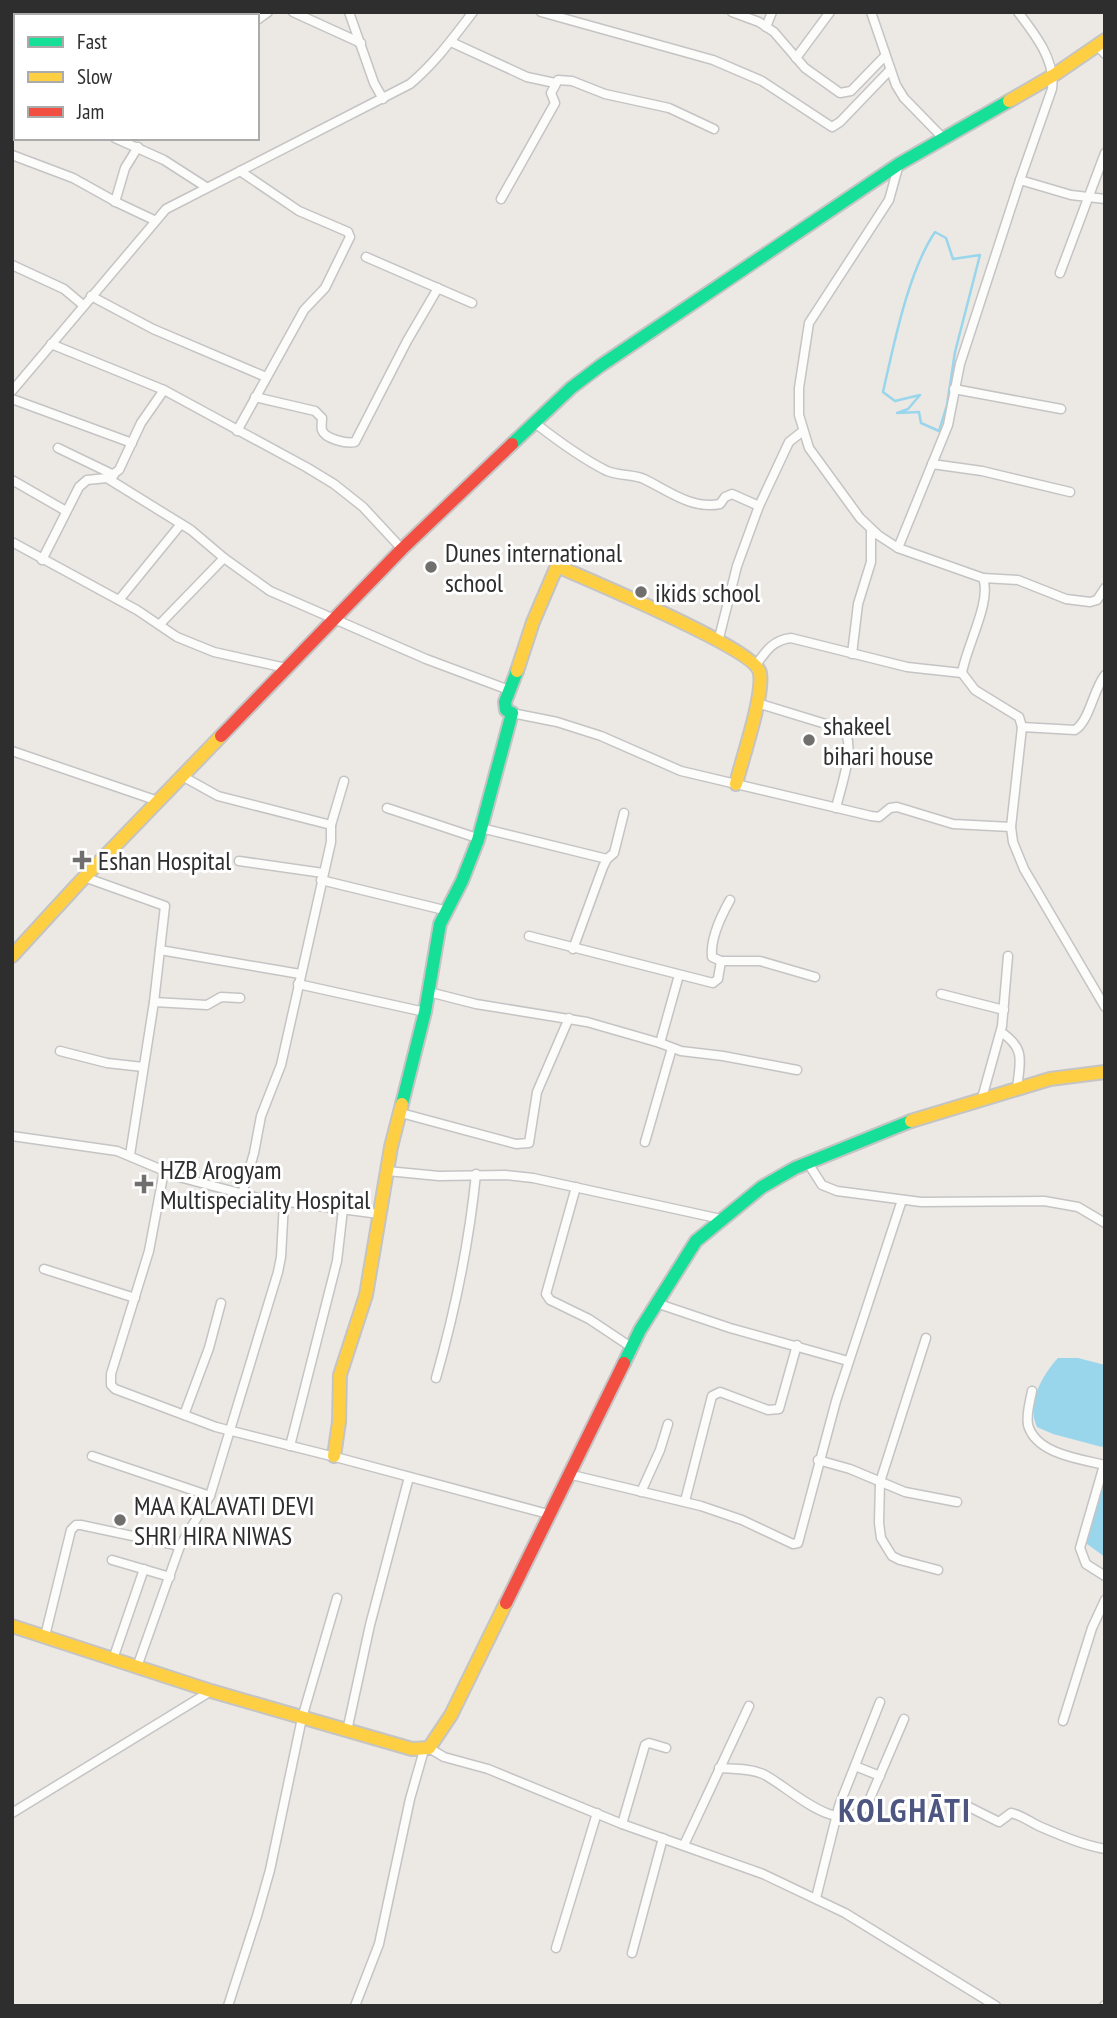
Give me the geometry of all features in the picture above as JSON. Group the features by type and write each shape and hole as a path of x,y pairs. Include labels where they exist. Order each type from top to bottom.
{"street":[{"path":"293,12 361,43"},
{"path":"349,12 374,83 383,99"},
{"path":"12,391 154,220 176,202 410,83 426,70 451,42 473,12"},
{"path":"541,12 713,60 762,81 832,127 890,70"},
{"path":"732,12 774,32 805,68 840,93 846,93 885,56"},
{"path":"766,27 772,12"},
{"path":"796,58 830,12"},
{"path":"871,12 890,70 904,98 944,139"},
{"path":"898,548 948,425 960,364 1047,106 1054,75 1018,12"},
{"path":"451,42 527,77 555,83 563,79 605,94 669,108 714,129"},
{"path":"12,956 84,877 402,549 571,388 899,164 1102,46"},
{"path":"501,199 555,103 551,93 555,83"},
{"path":"120,140 164,160 206,187"},
{"path":"115,202 121,179 138,147"},
{"path":"1060,273 1105,153"},
{"path":"12,155 73,177 115,202 154,220"},
{"path":"899,164 889,200 809,323 799,388 799,415 809,449 860,519 898,548 983,578 1018,580 1066,599 1090,602 1097,600 1105,588"},
{"path":"237,431 304,310 325,288 350,237 348,232 299,211 240,171"},
{"path":"1020,180 1105,199"},
{"path":"366,257 472,303"},
{"path":"12,265 64,289 83,305"},
{"path":"255,397 315,411 322,418 325,435 349,443 355,442 407,341 438,288"},
{"path":"91,296 153,329 267,377"},
{"path":"51,344 164,390 334,484 363,507 402,549"},
{"path":"954,389 1061,409"},
{"path":"42,560 75,493 87,480 110,477 119,470 141,423 164,390"},
{"path":"12,399 132,443"},
{"path":"535,423 570,450 609,471 641,477 688,501 716,505 732,494 760,506"},
{"path":"718,642 737,566 760,506 789,442 803,431"},
{"path":"58,448 110,477 181,524 261,585 333,620 509,690"},
{"path":"932,464 982,471 1070,492"},
{"path":"12,480 66,511"},
{"path":"119,600 181,524"},
{"path":"852,654 858,604 872,562 871,529"},
{"path":"12,542 119,600 177,637 214,652 286,668"},
{"path":"160,624 223,558"},
{"path":"736,784 757,703 760,673 756,665 672,617 557,566 533,622 509,690 505,706 512,713 557,722 601,736 681,771 736,784 836,807 878,817 890,808 897,807 953,824 1011,827"},
{"path":"983,578 986,585 984,599 962,673 975,690 1019,717 1022,727 1011,827 1013,842 1024,869 1105,1007"},
{"path":"756,665 771,645 781,639 791,638 906,667 962,673"},
{"path":"1022,727 1075,730 1085,718 1093,695 1105,675"},
{"path":"757,703 842,729 847,733 850,741 848,759 836,807"},
{"path":"334,1456 339,1422 340,1375 361,1316 387,1171 425,1012 444,910 462,882 479,833 512,713"},
{"path":"12,751 158,801"},
{"path":"182,776 218,796 331,825"},
{"path":"242,1194 261,1116 281,1065 332,836 331,825 344,781"},
{"path":"387,808 479,833 607,859"},
{"path":"573,949 607,859 614,853 624,813"},
{"path":"239,861 322,876 444,910"},
{"path":"84,877 165,906 154,1002 130,1155"},
{"path":"730,900 719,921 711,951 712,957 721,961 760,961 815,977"},
{"path":"529,936 715,982 721,961"},
{"path":"160,950 300,974"},
{"path":"982,1098 1001,1032 1008,956"},
{"path":"660,1043 678,975"},
{"path":"298,984 425,1012"},
{"path":"429,992 476,1004 569,1018 672,1048 797,1070"},
{"path":"941,994 1004,1010"},
{"path":"154,1002 208,1005 221,997 240,998"},
{"path":"401,1113 516,1144 529,1143 537,1092 569,1018"},
{"path":"1001,1032 1018,1047 1020,1056 1017,1088"},
{"path":"645,1142 672,1048"},
{"path":"60,1051 107,1063 143,1067"},
{"path":"355,2006 379,1944 410,1799 426,1749 451,1715 631,1347 696,1241 762,1187 808,1163 931,1114 982,1098 1050,1079 1105,1072"},
{"path":"12,1136 102,1148 130,1155 164,1171 242,1194 379,1214"},
{"path":"808,1163 819,1181 830,1189 902,1200 1016,1203 1044,1201 1078,1207 1105,1223"},
{"path":"164,1171 149,1251 111,1374 111,1385 115,1389 229,1431 334,1456 548,1514"},
{"path":"387,1171 439,1176 515,1176 721,1219"},
{"path":"436,1378 454,1316 477,1174"},
{"path":"576,1187 546,1294 550,1300 589,1319 631,1347"},
{"path":"568,1474 685,1502 742,1520 793,1544 798,1543 818,1461 848,1361 902,1200"},
{"path":"137,1667 180,1546 206,1507 210,1496 278,1272 284,1202"},
{"path":"290,1446 337,1261 343,1209"},
{"path":"44,1269 135,1298"},
{"path":"184,1415 209,1348 221,1303"},
{"path":"656,1303 730,1328 848,1361"},
{"path":"926,1338 880,1482 879,1523 886,1549 900,1560 938,1570"},
{"path":"685,1502 712,1396 720,1392 768,1410 779,1409 797,1345"},
{"path":"1032,1391 1028,1425 1037,1439 1051,1450 1105,1465 1080,1548 1086,1564 1105,1576"},
{"path":"641,1492 660,1450 668,1424"},
{"path":"92,1456 210,1496"},
{"path":"818,1461 850,1469 913,1494 957,1502"},
{"path":"347,1731 370,1625 409,1477"},
{"path":"45,1636 71,1530 76,1525 180,1546"},
{"path":"112,1560 170,1577"},
{"path":"113,1659 144,1569"},
{"path":"228,2006 270,1870 303,1718 337,1598"},
{"path":"1063,1721 1092,1628 1105,1600"},
{"path":"12,1626 211,1691 412,1749 426,1749 488,1769 622,1824 762,1874 845,1913 996,2006"},
{"path":"12,1813 211,1691"},
{"path":"816,1898 835,1816 880,1702"},
{"path":"684,1845 749,1706"},
{"path":"719,1768 762,1773 815,1808 835,1816 852,1816 864,1810 904,1719"},
{"path":"622,1824 645,1745 649,1743 666,1748"},
{"path":"855,1766 880,1776"},
{"path":"969,1807 999,1822 1011,1813 1017,1814 1038,1826 1089,1846 1105,1849"},
{"path":"556,1948 597,1813"},
{"path":"632,1952 663,1838"}],"water":[{"path":"1058,1358 1078,1358 1105,1365 1105,1444 1102,1447 1037,1427 1033,1409 1037,1390"},
{"path":"1105,1487 1105,1557 1087,1544 1086,1537"}],"waterway":[{"path":"935,232 946,238 953,259 980,255 955,352 947,405 939,431 921,423 919,412 897,413 908,409 920,395 895,401 883,392 910,288 925,248 935,232"}],"traffic: fast":[{"path":"512,444 571,388 600,366 899,164 1009,101"},
{"path":"402,1104 425,1012 440,924 462,881 478,840 512,713 506,710 505,702 517,671"},
{"path":"624,1363 640,1330 696,1241 762,1187 795,1168 911,1121"}],"traffic: slow":[{"path":"1009,101 1054,75 1105,40"},
{"path":"517,671 533,622 557,566 702,632 751,662 760,673 756,712 736,784"},
{"path":"12,956 221,736"},
{"path":"911,1121 1050,1079 1105,1072"},
{"path":"334,1456 339,1422 340,1375 366,1295 391,1147 402,1104"},
{"path":"12,1626 211,1691 412,1749 429,1748 451,1715 506,1603"}],"traffic: jam":[{"path":"221,736 402,549 512,444"},
{"path":"506,1603 624,1363"}],"place":[{"name":"Dunes international school","path":"431,567"},
{"name":"ikids school","path":"641,592"},
{"name":"shakeel bihari house","path":"809,740"},
{"name":"Eshan Hospital","path":"82,860"},
{"name":"HZB Arogyam Multispeciality Hospital","path":"144,1184"},
{"name":"MAA KALAVATI DEVI SHRI HIRA NIWAS","path":"120,1520"}],"district":[{"name":"KOLGHĀTI","path":"905,1809"}]}
